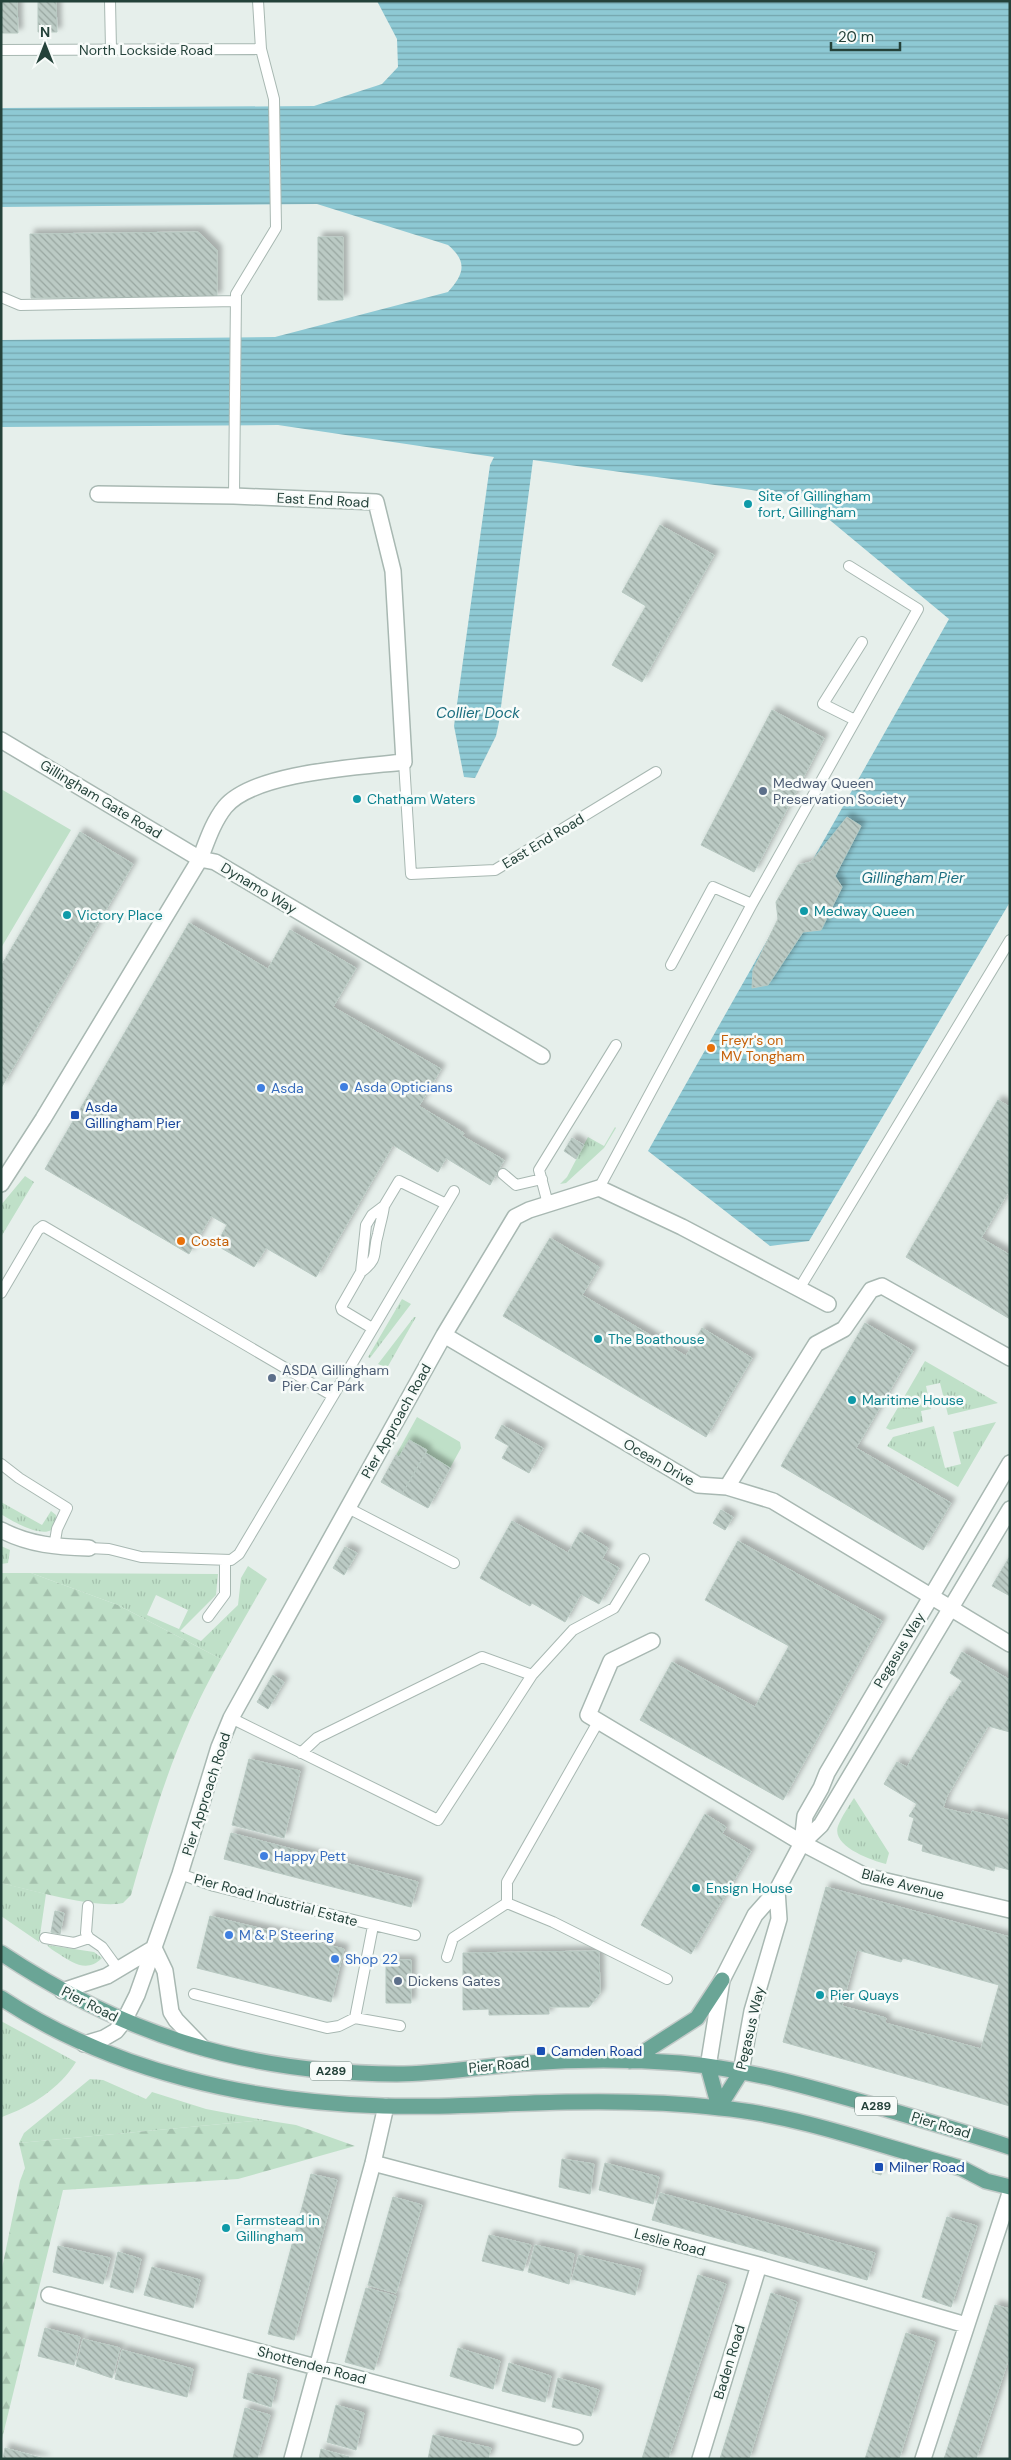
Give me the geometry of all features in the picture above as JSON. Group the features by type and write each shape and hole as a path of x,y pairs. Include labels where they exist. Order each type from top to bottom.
{"main road":[{"name":"Pier Road","path":"1,1953 62,1991 144,2030 203,2048 286,2066 399,2074 562,2060 630,2061 708,2067 741,2072 823,2091 1010,2147"},
{"path":"630,2061 697,2018 722,1980"},
{"path":"1,1998 84,2044 160,2072 240,2091 332,2104 386,2106 598,2101 720,2107 770,2114 961,2168 986,2181 1010,2187"},
{"name":"Pegasus Way","path":"708,2067 720,2107"},
{"name":"Pegasus Way","path":"720,2107 741,2072"}],"street":[{"name":"East End Road","path":"98,494 234,496 376,502 393,570 404,762"},
{"name":"Gillingham Gate Road","path":"1,740 200,858"},
{"path":"1,1184 35,1134 200,858 212,827 226,806 250,788 293,776 404,762"},
{"name":"Dynamo Way","path":"200,858 215,862 542,1056"},
{"path":"599,1188 682,1227 828,1304"},
{"name":"Pier Approach Road","path":"84,2044 104,2038 116,2031 124,2022 154,1948 180,1874 219,1747 232,1718 444,1335 512,1220 524,1212 599,1188"},
{"path":"727,1487 816,1344 844,1329 871,1290 882,1286 1010,1358"},
{"name":"Ocean Drive","path":"444,1335 698,1486 727,1487 773,1501 1010,1644"},
{"name":"Pegasus Way","path":"802,1843 805,1816 822,1788 827,1773 1010,1463"},
{"name":"Pegasus Way","path":"708,2067 722,1980 755,1915 777,1890 802,1843 821,1825 1010,1509"},
{"path":"1,1530 17,1539 54,1547 89,1548"},
{"path":"652,1641 611,1661 588,1716 802,1843"},
{"name":"Blake Avenue","path":"802,1843 866,1876 1010,1910"},
{"name":"Pegasus Way","path":"741,2072 752,2011 779,1919 777,1890"},
{"path":"62,1991 107,1976 154,1948 164,1971 171,2012 176,2020 203,2048"},
{"path":"292,2459 373,2163 386,2106"},
{"name":"Leslie Road","path":"373,2163 759,2265 966,2325"},
{"path":"923,2459 1010,2193"},
{"name":"Baden Road","path":"700,2459 759,2265"},
{"name":"Shottenden Road","path":"49,2295 317,2366 575,2438"}],"lane":[{"path":"110,1 110,49"},
{"path":"234,496 236,294 276,228 274,99 261,49 258,1"},
{"name":"North Lockside Road","path":"1,50 261,49"},
{"path":"1,297 20,305 236,301"},
{"path":"599,1188 752,904 918,609 850,566"},
{"path":"855,720 823,704 862,642"},
{"name":"East End Road","path":"404,762 411,874 495,870 656,772"},
{"path":"671,965 713,887 752,904"},
{"path":"799,1289 1010,940"},
{"path":"548,1204 540,1170 616,1045"},
{"path":"503,1174 516,1185 542,1179"},
{"path":"372,1328 342,1310 341,1307 361,1272 366,1225 372,1215 384,1206 399,1181 446,1204"},
{"path":"89,1548 109,1549 141,1557 225,1562 239,1554 454,1190"},
{"path":"1,1293 38,1230 43,1226 333,1396"},
{"path":"1,1464 18,1478 67,1508 57,1529 54,1547"},
{"path":"348,1508 454,1563"},
{"path":"232,1718 438,1820 532,1675 573,1630 614,1608 644,1559"},
{"path":"208,1617 225,1594 225,1562"},
{"path":"300,1752 316,1738 482,1657 532,1675"},
{"path":"508,1903 507,1882 598,1722"},
{"name":"Pier Road Industrial Estate","path":"180,1874 214,1886 415,1935"},
{"path":"447,1957 453,1938 508,1903"},
{"path":"508,1903 553,1922 667,1979"},
{"path":"88,1906 86,1933 89,1938 102,1947 118,1969"},
{"name":"Pier Road Industrial Estate","path":"354,2018 373,1926"},
{"path":"45,1938 74,1943 89,1938"},
{"path":"194,1994 327,2028 354,2018 400,2026"}],"green space":[{"path":"1,789 71,830 1,948"},
{"path":"615,1127 604,1148 566,1183 560,1184 567,1177 588,1137 604,1146"},
{"path":"25,1176 34,1182 1,1237 1,1205"},
{"path":"402,1299 411,1304 370,1358 368,1357"},
{"path":"414,1317 416,1317 387,1368 378,1364"},
{"path":"925,1361 998,1403 948,1415 940,1383 926,1386 931,1409 921,1411 923,1422 890,1430 886,1428"},
{"path":"417,1417 460,1442 461,1448 450,1468 426,1453 427,1450 409,1440 399,1457 396,1455"},
{"path":"996,1422 958,1487 887,1446 893,1437 934,1426 945,1468 961,1464 953,1432"},
{"path":"1,1502 42,1525 51,1511 56,1515 55,1525 51,1530 44,1532 25,1527 1,1514"},
{"path":"1,1546 10,1550 8,1563 1,1564"},
{"path":"248,1566 267,1579 221,1659 118,1605 31,1573 218,1574 216,1595 180,1631 201,1641 238,1605 241,1578","holes":["156,1595 188,1610 179,1629 147,1615"]},
{"path":"1,1573 31,1573 118,1605 221,1659 191,1717 179,1746 158,1804 131,1895 123,1903 111,1904 80,1901 1,1883"},
{"path":"854,1798 889,1853 886,1864 854,1851 840,1840 837,1833 838,1826"},
{"path":"1,1883 46,1894 39,1942 1,1916"},
{"path":"47,1945 94,1952 102,1958 91,1965 80,1965 52,1950"},
{"path":"1,2021 76,2062 69,2072 44,2096 24,2108 2,2117"},
{"path":"90,2079 103,2080 146,2099 152,2092 206,2109 264,2120 19,2143 24,2133"},
{"path":"264,2120 296,2125 355,2146 238,2179 63,2190 1,2443 1,2273 20,2181 25,2168 19,2143"}],"water":[{"path":"377,1 1010,1 1010,902 809,1241 770,1246 648,1151 949,619 802,497 533,460 496,736 475,778 464,777 454,726 490,465 494,457 278,425 1,427 1,340 275,337 448,292 458,279 462,268 459,257 448,245 317,204 1,207 1,108 314,106 382,84 398,67 397,39"}],"building":[{"path":"1,1 17,1 18,33 1,33"},
{"path":"38,1 56,1 57,32 38,32"},
{"path":"198,232 217,250 217,297 31,298 30,234"},
{"path":"318,237 343,237 343,300 318,300"},
{"path":"660,525 714,555 642,682 612,665 646,606 622,592"},
{"name":"Medway Queen Preservation Society","path":"772,710 824,738 754,872 701,845"},
{"name":"Medway Queen","path":"847,817 861,826 835,876 842,887 821,930 803,932 768,985 752,988 753,970 778,919 776,902 798,865 811,862"},
{"name":"Victory Place","path":"80,832 133,864 1,1088 1,966"},
{"name":"Asda","path":"189,923 268,969 290,930 356,968 333,1007 441,1069 419,1106 464,1133 462,1136 504,1160 490,1185 446,1158 438,1172 393,1145 316,1277 266,1248 254,1267 216,1245 227,1225 211,1216 189,1254 45,1169"},
{"path":"998,1100 1010,1107 1010,1189 981,1238 1010,1255 1010,1319 906,1257"},
{"path":"572,1138 584,1145 576,1159 564,1151"},
{"name":"The Boathouse","path":"550,1238 599,1267 582,1295 587,1298 686,1356 702,1328 752,1358 706,1437 503,1316"},
{"name":"Maritime House","path":"865,1323 913,1351 856,1448 951,1503 923,1550 781,1466"},
{"path":"502,1425 543,1448 529,1473 502,1458 509,1446 495,1438"},
{"path":"409,1440 427,1450 402,1494 381,1482 396,1455 399,1457"},
{"path":"426,1453 450,1468 428,1508 402,1494"},
{"path":"721,1510 733,1517 725,1530 713,1523"},
{"path":"512,1521 568,1553 580,1532 608,1548 602,1559 619,1568 599,1604 581,1594 565,1622 532,1603 530,1606 480,1578"},
{"path":"738,1541 882,1621 783,1800 640,1720 672,1662 755,1707 789,1646 705,1600"},
{"path":"345,1547 357,1553 344,1575 333,1568"},
{"path":"1010,1556 1010,1596 992,1586"},
{"path":"962,1652 1010,1680 1010,1732 988,1726 947,1796 943,1808 971,1815 972,1811 1010,1821 1010,1870 995,1866 994,1871 922,1851 923,1845 908,1840 914,1818 909,1816 917,1804 884,1784 897,1762 907,1767 950,1696 952,1697 962,1681 950,1673"},
{"path":"273,1675 284,1682 268,1709 257,1702"},
{"path":"249,1759 300,1771 284,1838 232,1825"},
{"name":"Ensign House","path":"705,1814 726,1827 722,1834 751,1851 691,1954 641,1925"},
{"path":"231,1833 418,1882 411,1907 224,1859"},
{"name":"Pier Quays","path":"826,1887 1010,1937 1010,2106 783,2042","holes":["857,1950 901,1962 903,1958 999,1985 981,2049 885,2023 886,2018 842,2006"]},
{"path":"55,1911 64,1913 60,1934 51,1932"},
{"path":"210,1916 344,1949 331,2002 197,1968"},
{"path":"599,1951 600,1993 589,2007 549,2007 549,2014 489,2015 489,2009 463,2010 463,1953"},
{"path":"386,1960 411,1960 411,2003 386,2003"},
{"path":"562,2159 594,2164 590,2194 559,2187"},
{"path":"605,2163 659,2177 653,2204 599,2190"},
{"path":"874,2168 882,2170 881,2175 872,2172"},
{"path":"311,2174 337,2180 294,2340 268,2334"},
{"path":"660,2193 875,2253 867,2280 652,2220"},
{"path":"393,2197 422,2205 396,2293 368,2285"},
{"path":"947,2217 977,2226 951,2307 922,2297"},
{"path":"489,2235 531,2245 523,2271 482,2261"},
{"path":"535,2245 574,2254 569,2284 528,2272"},
{"path":"58,2246 110,2258 103,2284 53,2272"},
{"path":"118,2252 141,2259 133,2293 110,2287"},
{"path":"579,2255 641,2270 635,2295 572,2279"},
{"path":"152,2267 200,2280 193,2308 144,2295"},
{"path":"698,2275 726,2284 668,2459 642,2459"},
{"path":"366,2288 396,2296 374,2370 345,2362"},
{"path":"771,2293 797,2302 749,2459 720,2459"},
{"path":"995,2305 1010,2309 1010,2354 976,2459 944,2459"},
{"path":"45,2328 80,2337 74,2365 38,2356"},
{"path":"906,2333 935,2342 899,2459 865,2459"},
{"path":"83,2339 120,2348 112,2378 76,2366"},
{"path":"458,2348 500,2361 493,2389 450,2376"},
{"path":"122,2350 193,2369 187,2397 115,2379"},
{"path":"509,2363 551,2376 545,2402 502,2391"},
{"path":"248,2373 277,2380 271,2407 243,2398"},
{"path":"558,2378 599,2390 591,2416 552,2407"},
{"path":"336,2405 364,2413 356,2450 327,2442"},
{"path":"245,2408 270,2415 257,2459 233,2458"},
{"path":"433,2435 491,2448 488,2459 428,2459"},
{"path":"5,2448 45,2459 3,2459"},
{"path":"321,2449 349,2457 348,2459 319,2459"}],"place":[{"name":"Site of Gillingham fort, Gillingham","path":"748,504"},
{"name":"Medway Queen Preservation Society","path":"763,791"},
{"name":"Chatham Waters","path":"357,799"},
{"name":"Medway Queen","path":"804,911"},
{"name":"Victory Place","path":"67,915"},
{"name":"Freyr's on MV Tongham","path":"711,1048"},
{"name":"Asda Opticians","path":"344,1087"},
{"name":"Asda","path":"261,1088"},
{"name":"Asda Gillingham Pier","path":"75,1115"},
{"name":"Costa","path":"181,1241"},
{"name":"The Boathouse","path":"598,1339"},
{"name":"ASDA Gillingham Pier Car Park","path":"272,1378"},
{"name":"Maritime House","path":"852,1400"},
{"name":"Happy Pett","path":"264,1856"},
{"name":"Ensign House","path":"696,1888"},
{"name":"M & P Steering","path":"229,1935"},
{"name":"Shop 22","path":"335,1959"},
{"name":"Dickens Gates","path":"398,1981"},
{"name":"Pier Quays","path":"820,1995"},
{"name":"Camden Road","path":"541,2051"},
{"name":"Milner Road","path":"879,2167"},
{"name":"Farmstead in Gillingham","path":"226,2228"}],"water label":[{"name":"Collier Dock","path":"478,713"},
{"name":"Gillingham Pier","path":"913,878"}]}
